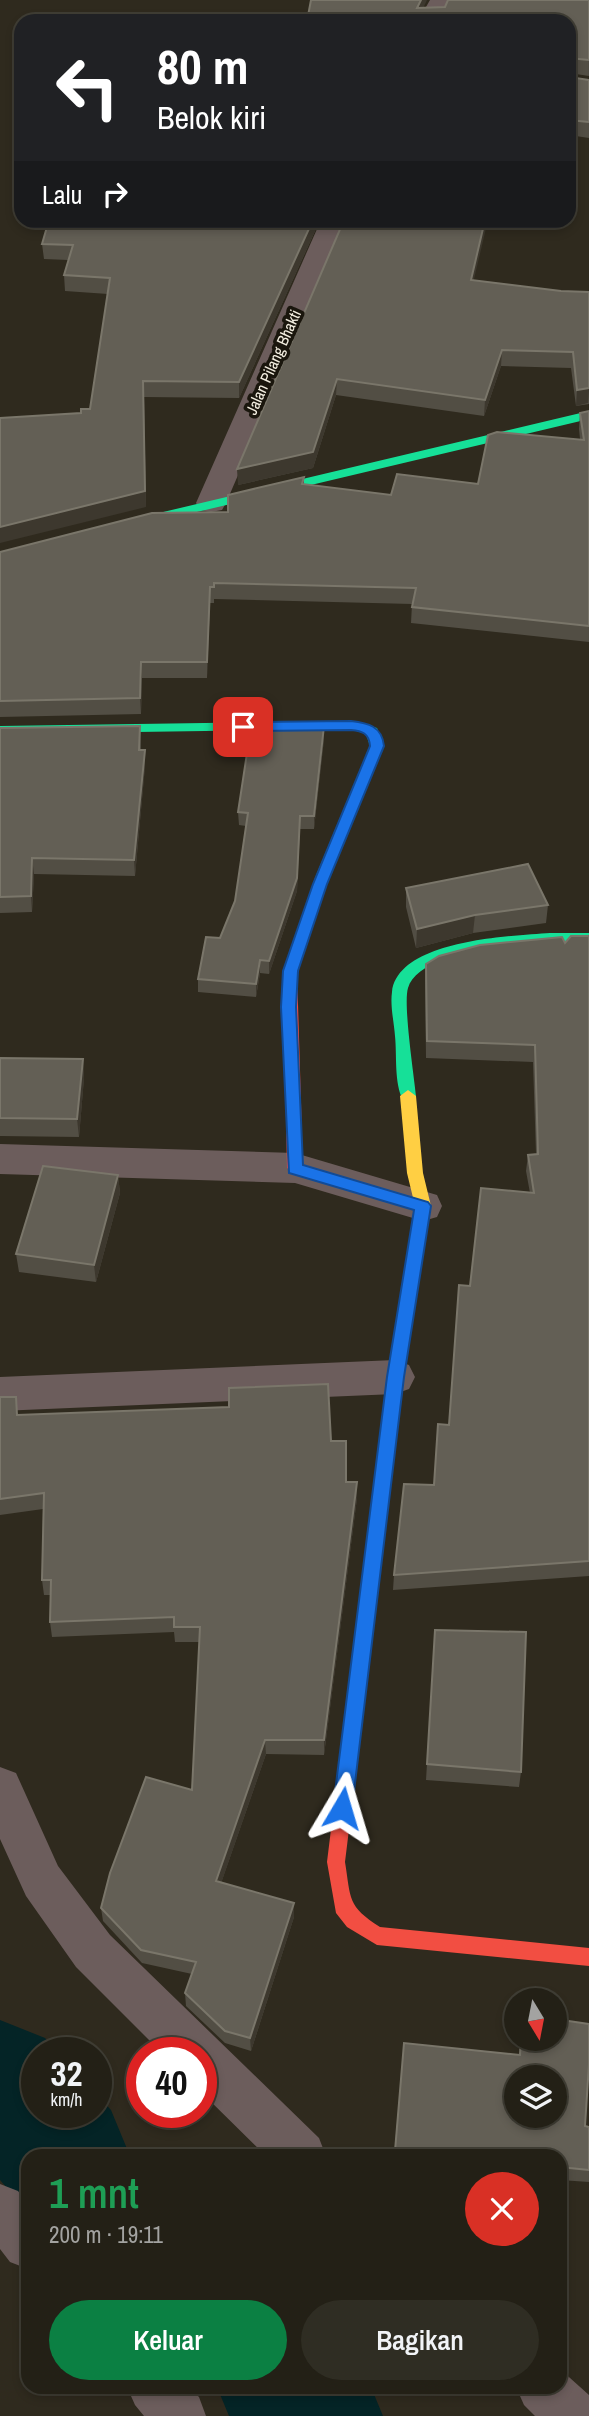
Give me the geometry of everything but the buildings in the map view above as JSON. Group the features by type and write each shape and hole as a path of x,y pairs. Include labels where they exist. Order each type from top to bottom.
{"street":[{"name":"Jalan Pilang Bhakti","path":"211,503 331,228"},
{"path":"105,530 589,415"},
{"path":"0,730 351,725 367,728 376,737 377,746 320,884 290,971 295,1168"},
{"path":"589,938 546,936 432,958 406,973 399,992 415,1173 423,1206 395,1377 336,1862 342,1910 353,1923 377,1936 589,1957"},
{"path":"0,1159 295,1168 423,1206"},
{"path":"0,1394 395,1377"},
{"path":"0,1788 42,1881 93,1951 180,2037"},
{"path":"217,2074 294,2149"},
{"path":"0,2209 21,2235"},
{"path":"160,2394 180,2416"},
{"path":"549,2394 573,2416"}],"waterway":[{"path":"0,2083 59,2149"},
{"path":"293,2394 314,2416"}],"traffic: fast":[{"path":"121,526 589,415"},
{"path":"0,730 351,725 372,731 377,746 322,878"},
{"path":"408,1096 399,992 412,968 446,953 497,943 550,938 589,938"}],"traffic: slow":[{"path":"367,1610 395,1377 423,1206 415,1173 408,1096"}],"traffic: jam":[{"path":"295,1168 290,971 322,878"},
{"path":"367,1610 336,1862 343,1907 354,1921 377,1936 589,1957"}],"route":[{"path":"243,727 351,725 367,728 376,737 377,746 320,884 290,971 295,1168 423,1206 395,1377 342,1808"}]}
